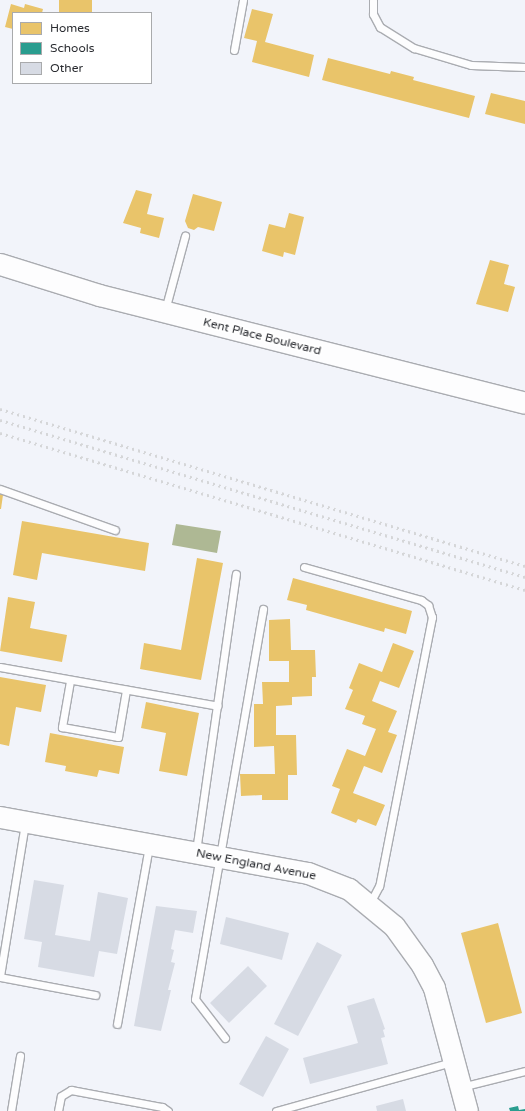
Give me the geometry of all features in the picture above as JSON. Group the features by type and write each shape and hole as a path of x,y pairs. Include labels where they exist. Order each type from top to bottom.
{"street":[{"name":"Kent Place Boulevard","path":"0,264 39,278 164,312 525,403"},
{"name":"New England Avenue","path":"0,817 308,873 346,887 370,904 394,926 422,964 434,988 468,1111"}],"lane":[{"path":"234,50 244,0"},
{"path":"373,0 372,14 380,27 414,48 471,64 525,67"},
{"path":"164,312 185,236"},
{"path":"0,488 115,530"},
{"path":"304,567 421,600 428,605 432,617 379,886 370,904"},
{"path":"195,853 218,706 236,574"},
{"path":"225,1038 194,999 263,609"},
{"path":"0,667 218,706"},
{"path":"70,680 62,727 118,737 126,690"},
{"path":"26,822 0,977 95,995"},
{"path":"117,1024 149,844"},
{"path":"11,1111 20,1056"},
{"path":"276,1111 454,1062"},
{"path":"461,1087 525,1071"},
{"path":"58,1111 61,1096 71,1090 162,1107 168,1111"}],"shaded area":[{"path":"176,524 221,531 217,553 172,545"}],"building: Homes":[{"path":"59,0 92,0 92,12 59,12"},
{"path":"11,4 24,8 25,4 43,9 42,12 12,12 12,29 5,27"},
{"path":"252,9 273,14 265,42 314,55 309,77 252,62 257,41 244,38"},
{"path":"328,58 390,74 391,71 414,77 413,80 475,96 469,118 322,80"},
{"path":"491,93 525,101 525,124 485,114"},
{"path":"136,190 152,194 147,214 164,218 159,238 140,233 141,228 123,223"},
{"path":"193,194 222,202 214,231 198,227 194,230 188,228 185,221"},
{"path":"289,213 304,217 295,255 284,252 283,257 262,251 269,224 285,228"},
{"path":"490,260 509,265 504,284 515,287 508,312 476,304"},
{"path":"0,494 3,495 1,509 0,509"},
{"path":"22,521 149,543 145,571 42,553 37,580 13,575"},
{"path":"197,558 223,563 201,680 140,669 144,643 181,650"},
{"path":"293,578 412,611 406,634 385,628 384,632 306,610 307,605 287,600"},
{"path":"8,597 35,602 30,628 67,635 62,662 0,651"},
{"path":"290,619 291,650 315,650 316,677 312,677 312,696 292,697 292,705 276,706 276,735 296,735 297,775 288,775 288,800 262,800 262,795 241,796 240,774 275,774 274,746 254,747 254,704 263,704 262,682 289,682 289,661 269,661 269,620"},
{"path":"393,643 414,651 399,688 380,681 372,701 397,711 388,732 397,735 382,773 364,766 353,793 385,805 376,826 358,819 356,823 331,813 340,789 332,786 347,749 365,756 376,729 362,724 365,716 345,709 353,690 349,688 359,663 382,672"},
{"path":"0,677 46,685 41,712 16,707 9,746 0,744"},
{"path":"146,702 199,713 187,776 159,771 166,733 141,728"},
{"path":"50,733 124,747 119,774 99,770 97,777 65,771 66,766 45,762"},
{"path":"498,923 522,1013 486,1023 461,933"}],"building: Schools":[{"path":"518,1106 519,1110 525,1109 525,1111 510,1111 509,1108"}],"building: Other":[{"path":"34,880 64,885 55,935 90,941 98,892 128,898 117,954 99,951 94,977 38,967 42,942 24,939"},
{"path":"156,906 197,911 193,933 175,930 171,949 174,950 171,962 175,963 168,990 171,990 161,1031 134,1026"},
{"path":"226,917 289,933 282,960 220,944"},
{"path":"317,942 342,955 298,1036 274,1024"},
{"path":"248,966 267,986 229,1023 210,1003"},
{"path":"374,998 385,1029 383,1030 385,1037 381,1038 388,1064 310,1084 303,1058 358,1043 347,1006"},
{"path":"266,1036 289,1049 263,1097 239,1084"},
{"path":"403,1099 406,1111 377,1111 376,1106"}],"railway":[{"path":"0,409 525,566"},
{"path":"0,420 525,577"},
{"path":"0,433 525,590"}]}
